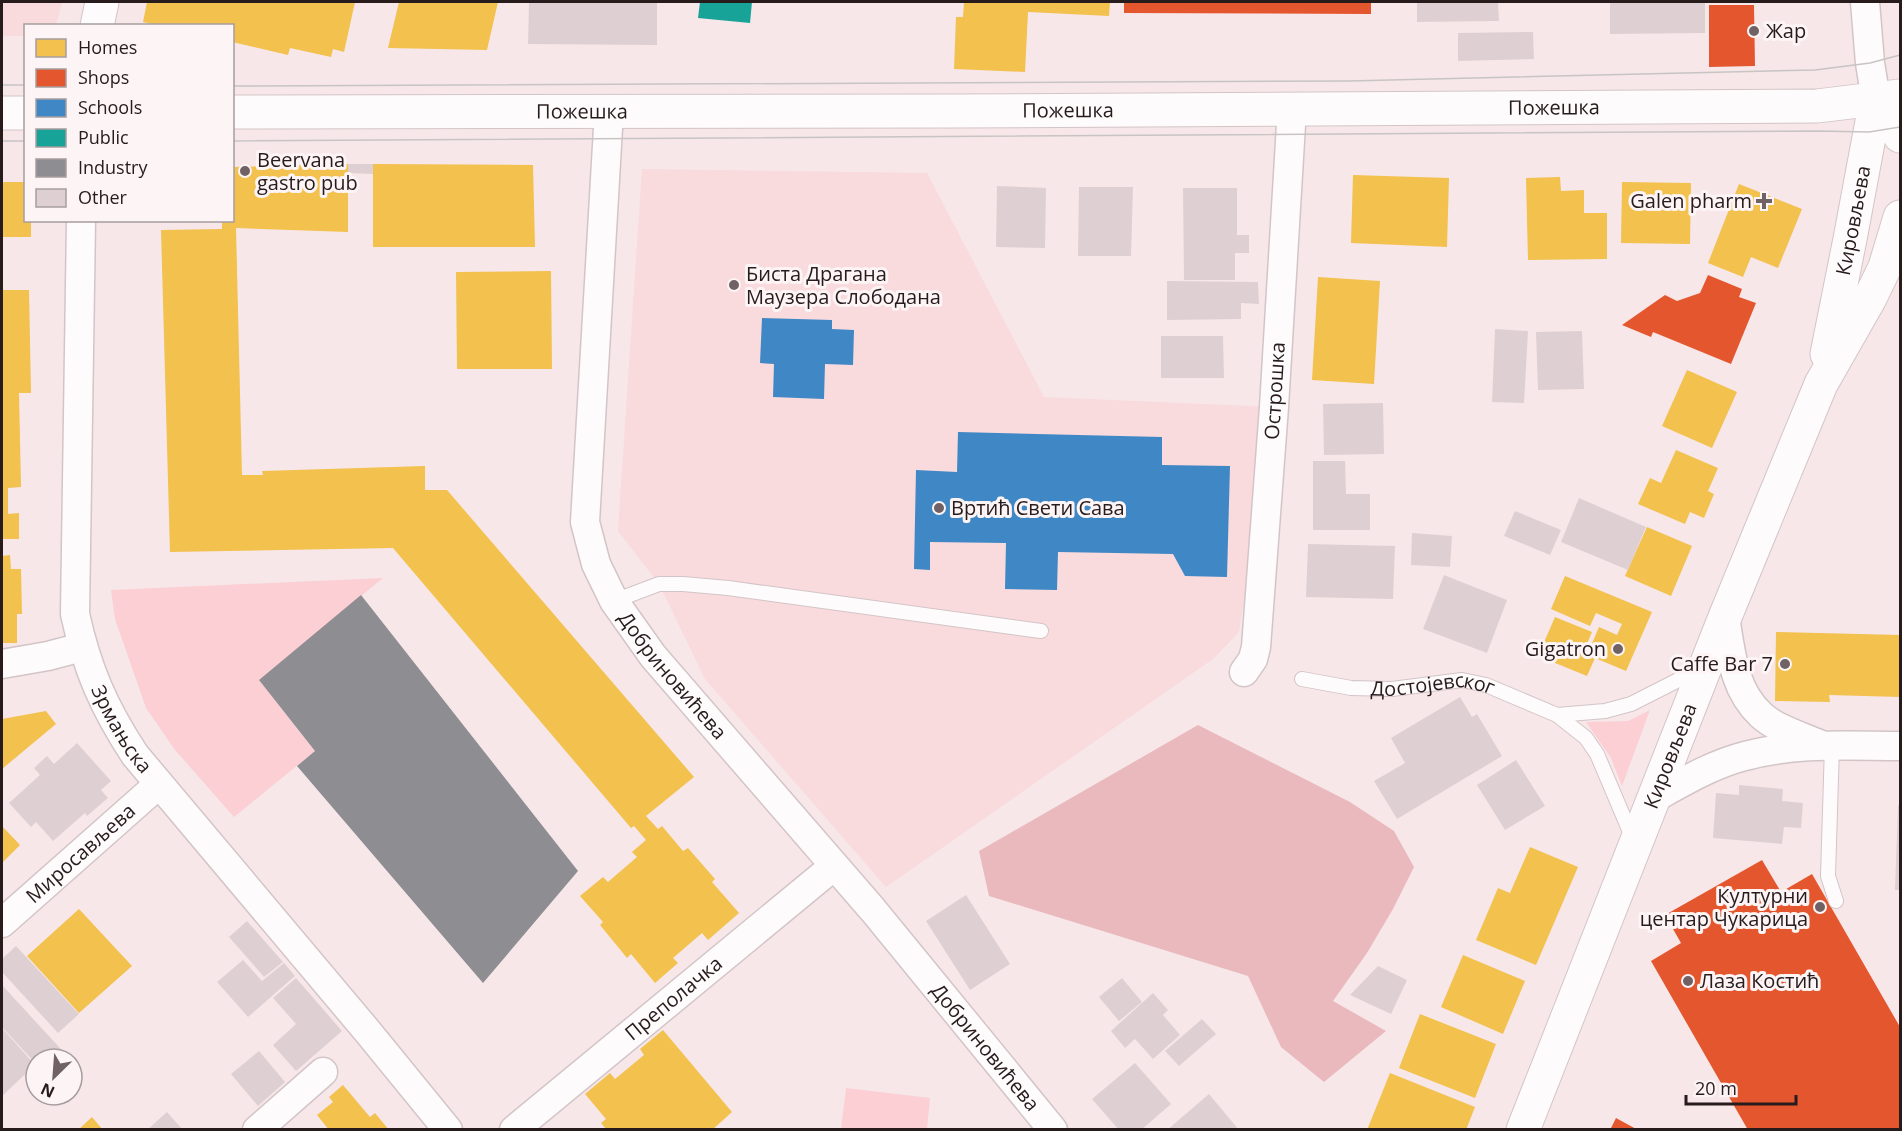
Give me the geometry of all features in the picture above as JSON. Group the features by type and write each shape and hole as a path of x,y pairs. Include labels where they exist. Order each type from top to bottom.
{"main road":[{"path":"97,24 102,2"},
{"path":"1888,98 1892,120 1900,136"},
{"name":"Пожешка","path":"234,112 1816,106 1888,98"},
{"name":"Кировљева","path":"1821,384 1850,239 1888,98"},
{"path":"2,114 24,113"},
{"name":"Кировљева","path":"1523,1130 1705,667 1821,384 1893,258 1900,217"}],"street":[{"path":"1865,2 1870,63 1888,98"},
{"name":"Острошка","path":"1244,672 1253,659 1256,647 1292,108"},
{"name":"Добриновићева","path":"609,111 585,522 596,564 614,601 653,656 880,919 1053,1130"},
{"name":"Зрмањска","path":"81,222 75,614 82,647 98,691 116,726 135,755 448,1130"},
{"path":"1725,617 1734,671 1750,702 1761,715 1775,724 1826,745"},
{"path":"2,664 82,647"},
{"path":"1654,798 1711,768 1744,756 1826,745 1900,746"},
{"name":"Миросављева","path":"2,924 159,784"},
{"name":"Преполачка","path":"514,1130 834,866"},
{"path":"257,1130 323,1072"}],"lane":[{"path":"614,601 659,584 683,584 728,588 1041,631"},
{"name":"Достојевског","path":"1557,715 1605,711 1631,704 1705,667"},
{"name":"Достојевског","path":"1302,679 1351,688 1392,689 1462,680 1486,685 1557,715 1586,738 1597,754 1635,844"},
{"path":"1826,745 1828,876 1836,901"}],"shaded area":[{"path":"2,2 62,2 56,24 24,24 24,36 2,36"},
{"name":"Вртић Свети Сава","path":"642,169 927,173 1044,397 1274,407 1239,632 1213,659 886,887 705,679 659,584 618,531"},
{"path":"383,578 259,680 315,751 234,817 175,750 146,708 115,619 111,590"},
{"path":"1650,710 1622,786 1611,758 1586,722 1628,721"},
{"path":"1198,725 1350,802 1394,831 1414,867 1367,953 1333,1001 1386,1031 1324,1082 1281,1047 1248,976 989,896 979,851"},
{"path":"846,1088 930,1098 927,1129 841,1129"}],"building: Homes":[{"path":"147,2 355,2 344,52 333,49 331,57 290,48 288,55 234,42 234,24 152,24 143,22"},
{"path":"399,2 498,2 487,50 388,48"},
{"path":"964,2 1110,2 1109,16 1028,12 1025,72 954,69 956,17 963,17"},
{"path":"348,164 348,232 236,228 242,475 263,475 262,471 425,466 425,490 447,490 694,777 646,816 658,829 662,826 683,851 688,848 715,879 712,882 739,913 708,940 702,933 673,958 678,963 655,983 631,954 627,958 600,925 603,922 580,896 603,877 608,882 637,857 632,852 646,840 634,826 631,828 393,548 170,552 161,230 222,229 222,222 234,222 234,167"},
{"path":"373,164 533,165 535,247 373,247"},
{"path":"1353,175 1449,178 1447,247 1351,243"},
{"path":"1560,177 1561,191 1584,190 1584,213 1607,213 1607,259 1528,260 1526,178"},
{"path":"2,182 24,182 24,222 31,222 31,237 2,237"},
{"path":"1622,182 1691,183 1690,244 1621,243"},
{"path":"1739,184 1802,209 1778,268 1751,257 1743,277 1708,263"},
{"path":"551,271 552,369 457,369 456,272"},
{"path":"1318,277 1380,281 1374,384 1312,380"},
{"path":"2,290 29,290 31,393 19,393 21,487 8,488 8,514 19,513 19,539 2,539"},
{"path":"1687,370 1737,392 1712,448 1662,426"},
{"path":"1676,450 1718,468 1708,491 1714,494 1704,518 1690,512 1685,524 1638,504 1650,478 1661,483"},
{"path":"1647,527 1692,546 1671,596 1625,576"},
{"path":"10,555 11,569 21,569 22,614 17,614 17,643 2,643 2,556"},
{"path":"1565,576 1652,612 1626,671 1595,658 1587,676 1538,656 1555,617 1592,632 1584,651 1588,653 1599,627 1617,635 1622,624 1596,613 1590,626 1551,609"},
{"path":"1776,632 1900,635 1900,697 1829,695 1830,702 1775,701"},
{"path":"46,711 56,724 2,769 2,719"},
{"path":"2,826 20,845 2,863"},
{"path":"1530,847 1578,867 1536,965 1476,940 1498,888 1510,893"},
{"path":"79,909 132,966 79,1013 27,956"},
{"path":"1463,955 1525,981 1503,1034 1441,1007"},
{"path":"1420,1014 1496,1044 1475,1098 1399,1068"},
{"path":"663,1030 732,1112 712,1130 607,1130 601,1123 606,1119 585,1094 610,1073 615,1079 644,1055 640,1049"},
{"path":"1390,1073 1475,1107 1466,1130 1367,1130"},
{"path":"343,1085 370,1117 375,1113 389,1130 329,1130 317,1115 333,1102 329,1097"},
{"path":"92,1117 103,1130 78,1130"}],"building: Shops":[{"path":"1124,2 1371,2 1371,14 1124,13"},
{"path":"1709,5 1754,5 1755,66 1709,67"},
{"path":"1708,275 1742,289 1739,297 1756,303 1731,364 1653,332 1651,337 1622,325 1665,295 1677,301 1700,293"},
{"path":"1762,860 1781,892 1812,874 1900,1027 1900,1130 1748,1130 1651,961 1681,943 1665,915"},
{"path":"1616,1118 1638,1130 1610,1130"}],"building: Schools":[{"path":"762,318 832,320 832,329 854,330 853,365 825,364 824,399 773,397 774,364 760,363"},
{"path":"958,432 1162,437 1162,465 1230,466 1227,577 1185,576 1173,554 1058,552 1057,590 1005,589 1006,543 930,542 930,570 914,569 916,470 957,472"}],"building: Public":[{"path":"700,2 752,2 750,23 698,18"}],"building: Industry":[{"path":"361,595 578,871 483,983 297,766 315,751 259,680"}],"building: Other":[{"path":"529,2 657,2 657,45 528,44"},
{"path":"1417,2 1498,2 1499,21 1417,22"},
{"path":"1610,2 1705,2 1705,33 1610,34"},
{"path":"1533,32 1534,59 1458,61 1458,33"},
{"path":"348,164 373,164 373,174 348,173"},
{"path":"997,186 1046,188 1045,248 996,247"},
{"path":"1079,187 1133,187 1131,256 1078,256"},
{"path":"1183,188 1237,188 1237,235 1249,235 1249,253 1235,253 1235,280 1184,280"},
{"path":"1167,281 1258,282 1259,304 1241,303 1241,319 1167,320"},
{"path":"1495,329 1528,331 1524,403 1492,402"},
{"path":"1582,331 1584,389 1538,390 1536,332"},
{"path":"1161,336 1223,336 1224,378 1161,378"},
{"path":"1383,403 1384,454 1324,455 1323,404"},
{"path":"1313,461 1345,461 1346,494 1370,494 1370,530 1313,530"},
{"path":"1579,498 1646,527 1628,570 1561,542"},
{"path":"1515,511 1561,530 1550,555 1504,536"},
{"path":"1412,533 1452,536 1450,567 1411,565"},
{"path":"1308,544 1395,546 1393,599 1306,597"},
{"path":"1444,575 1507,600 1487,653 1423,629"},
{"path":"1460,697 1472,717 1477,714 1502,756 1397,819 1374,781 1405,763 1391,738"},
{"path":"77,743 111,781 101,790 108,798 87,816 85,813 53,841 36,822 31,827 9,803 40,775 34,768 47,756 54,764"},
{"path":"1516,760 1545,806 1505,830 1477,785"},
{"path":"1739,785 1783,789 1782,801 1803,803 1801,828 1784,827 1782,844 1713,838 1716,793 1739,795"},
{"path":"1898,805 1900,805 1900,890 1895,890"},
{"path":"966,895 1010,964 970,990 926,921"},
{"path":"247,921 283,962 264,977 229,937"},
{"path":"16,946 79,1014 58,1033 2,972 2,959"},
{"path":"243,960 262,981 284,963 295,976 248,1017 217,982"},
{"path":"1378,966 1407,980 1391,1014 1350,995"},
{"path":"296,978 342,1031 296,1071 273,1045 296,1024 273,998"},
{"path":"1122,978 1142,1002 1119,1021 1099,997"},
{"path":"2,985 59,1047 24,1047 24,1051 2,1027"},
{"path":"1153,993 1168,1010 1163,1015 1180,1035 1153,1059 1135,1039 1125,1048 1111,1031"},
{"path":"1202,1019 1216,1034 1179,1066 1165,1051"},
{"path":"2,1028 24,1053 24,1075 2,1096"},
{"path":"259,1051 285,1082 258,1106 231,1074"},
{"path":"1135,1063 1171,1104 1141,1130 1119,1130 1092,1099"},
{"path":"1209,1094 1239,1130 1167,1130"},
{"path":"167,1112 183,1130 147,1130"}],"tram line":[{"path":"234,86 1348,81 1815,70 1870,63 1900,55"},
{"path":"2,85 24,85"},
{"path":"234,141 1869,132 1900,127"},
{"path":"2,141 24,141"}],"place":[{"name":"Жар","path":"1754,31"},
{"name":"Beervana gastro pub","path":"245,171"},
{"name":"Galen pharm","path":"1764,201"},
{"name":"Биста Драгана Маузера Слободана","path":"734,285"},
{"name":"Вртић Свети Сава","path":"939,508"},
{"name":"Gigatron","path":"1618,649"},
{"name":"Caffe Bar 7","path":"1785,664"},
{"name":"Културни центар Чукарица","path":"1820,907"},
{"name":"Лаза Костић","path":"1688,981"}]}
